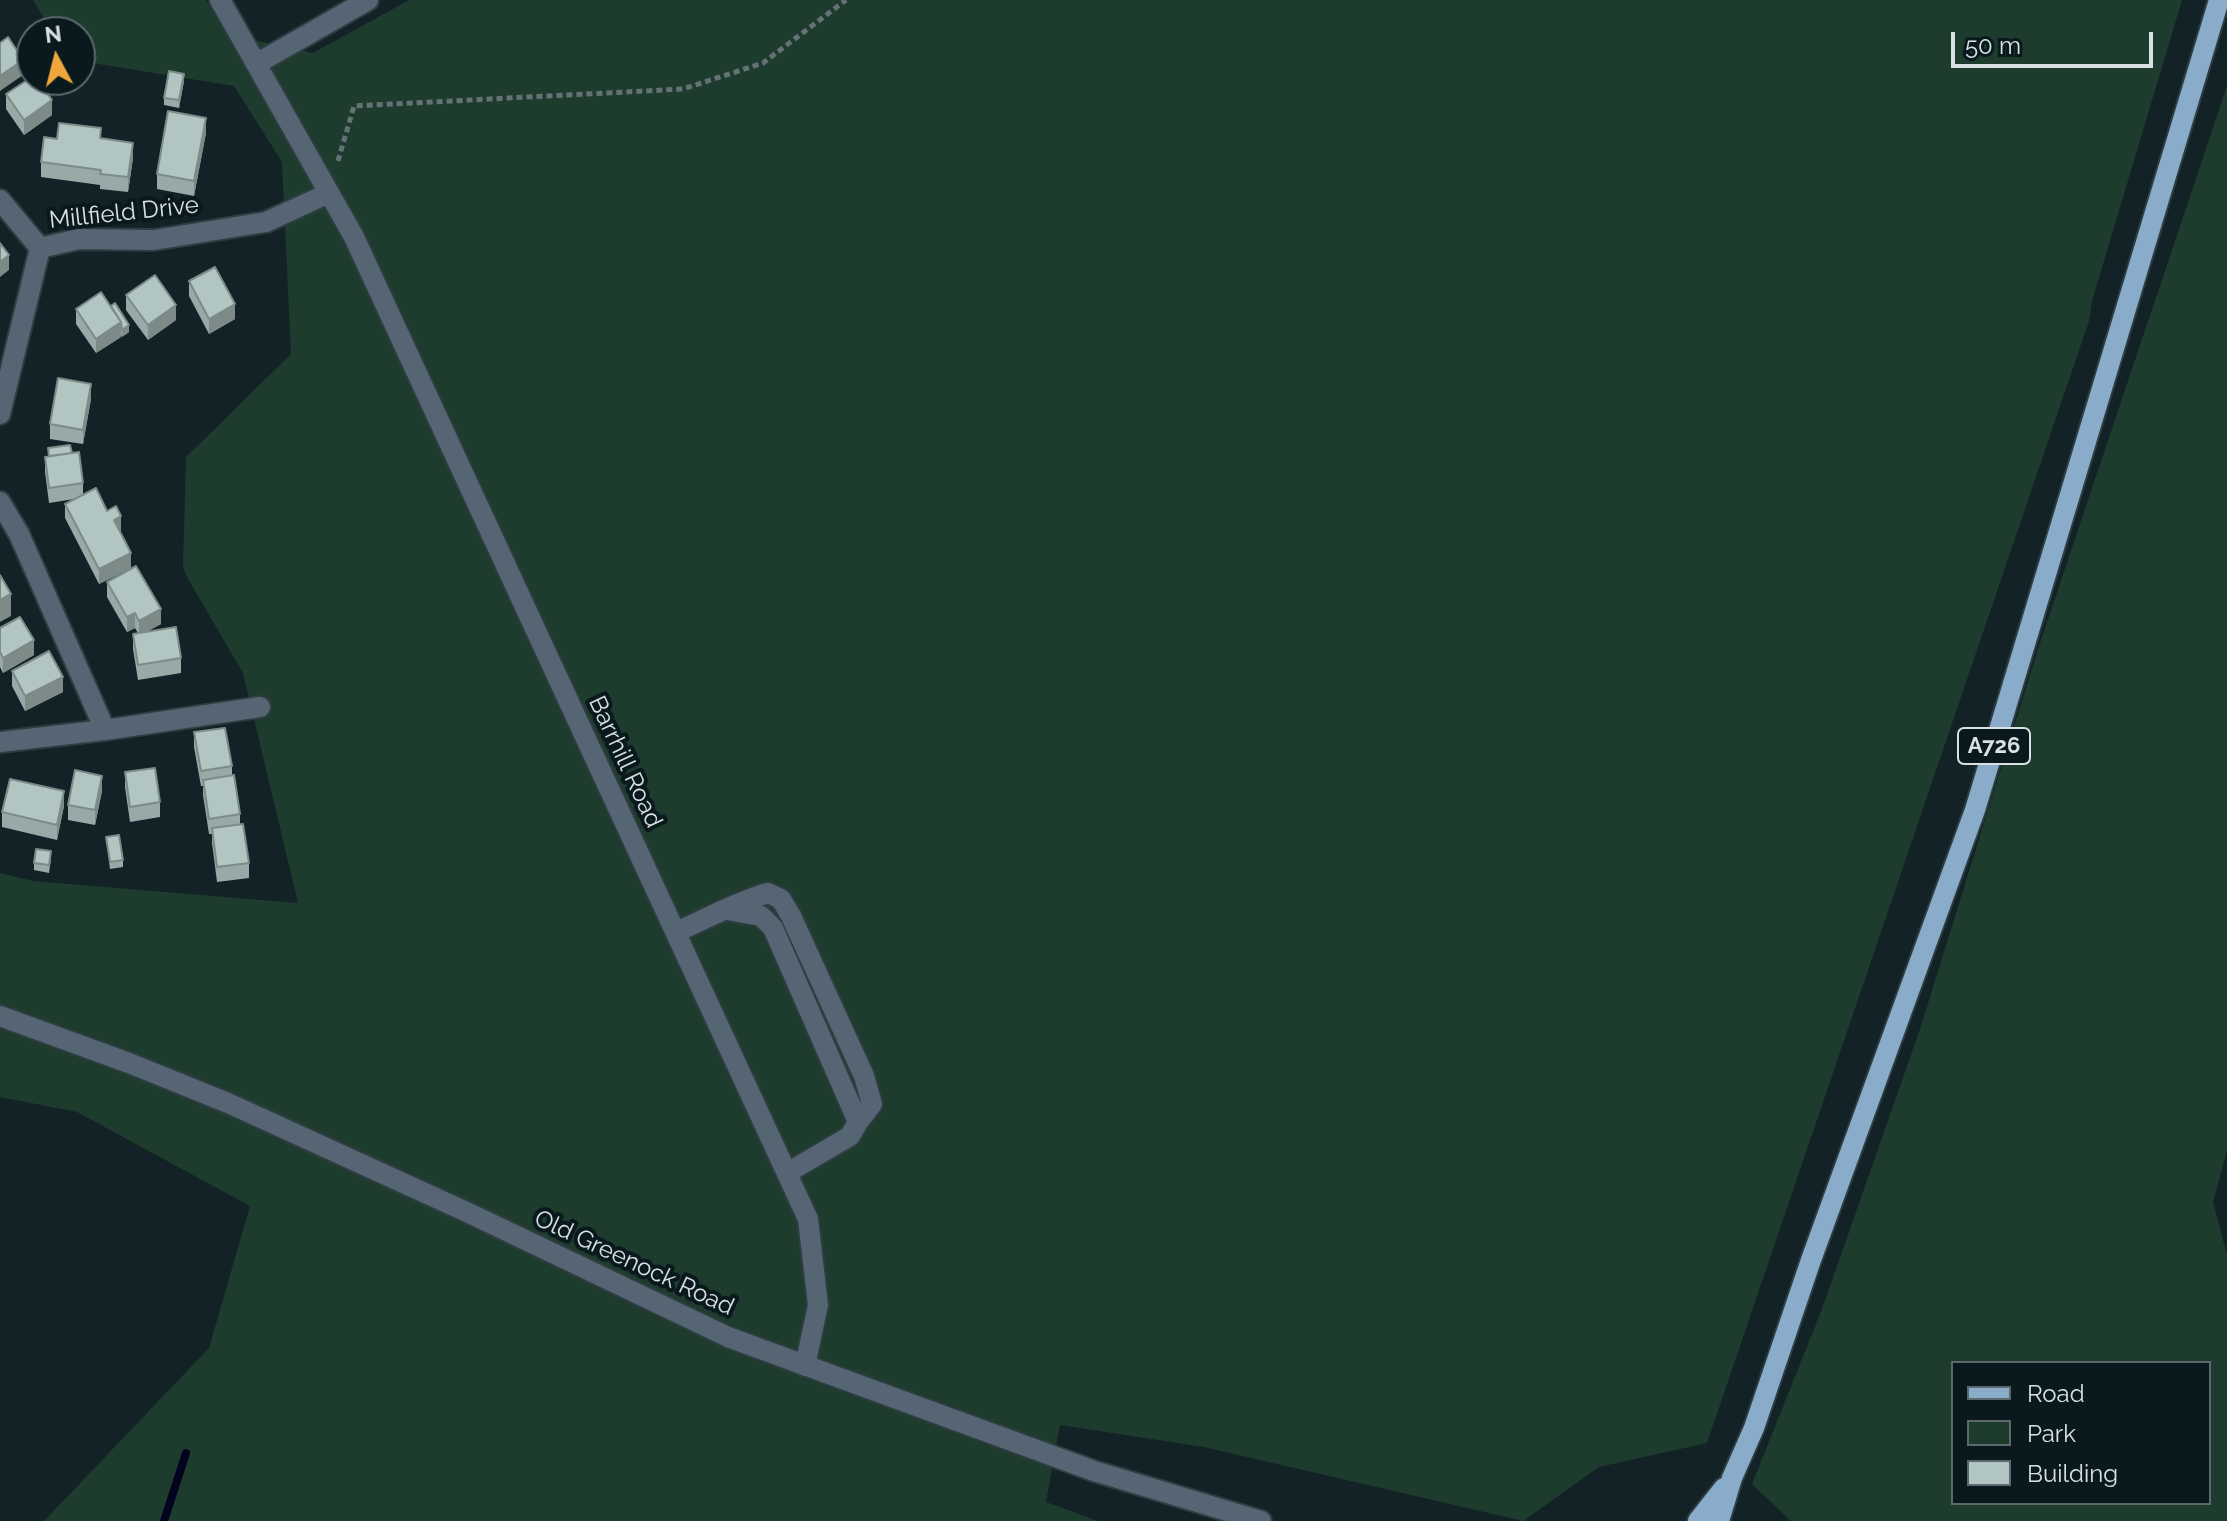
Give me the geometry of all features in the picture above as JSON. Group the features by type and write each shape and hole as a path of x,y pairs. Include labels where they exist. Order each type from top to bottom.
{"main road":[{"name":"A726","path":"1719,1521 1975,810 2219,0"},
{"name":"A726","path":"1698,1521 1732,1478"}],"street":[{"name":"Barrhill Road","path":"220,0 354,237 808,1219 818,1305 805,1366"},
{"path":"256,64 368,0"},
{"name":"Millfield Drive","path":"0,414 40,248 79,239 154,240 266,222 329,193"},
{"path":"0,200 40,248"},
{"path":"0,502 19,534 105,730"},
{"path":"0,742 260,707"},
{"path":"676,932 727,910 761,916 773,928 858,1122 850,1136 787,1173"},
{"name":"Old Greenock Road","path":"0,1016 228,1103 471,1214 728,1337 1094,1471 1261,1521"}],"path":[{"path":"329,193 354,106 683,89 763,63 846,0"}],"green space":[{"path":"33,0 206,0 226,34 313,53 409,0 2182,0 2092,301 2089,321 1707,1443 1599,1467 1523,1521 1204,1447 1060,1425 1046,1502 1098,1521 44,1521 209,1348 250,1206 77,1112 0,1097 0,873 33,881 298,903 243,673 183,567 186,457 291,354 282,162 234,86 96,64 96,16 42,16"},
{"path":"2227,86 2227,1151 2213,1202 2227,1255 2227,1521 1791,1521 1752,1484 1822,1309 1920,1029 2039,646"}],"building":[{"path":"8,37 16,49 16,65 0,76 0,43"},
{"path":"169,71 184,74 179,100 164,98"},
{"path":"16,87 16,96 49,96 52,100 24,120 6,94"},
{"path":"168,111 206,118 194,181 157,174"},
{"path":"59,123 101,128 100,138 133,143 128,177 41,162 44,137 57,139"},
{"path":"0,243 9,255 0,262"},
{"path":"215,267 235,304 209,319 189,281"},
{"path":"155,275 176,305 148,325 126,295"},
{"path":"101,292 121,322 96,339 76,309"},
{"path":"115,303 129,325 122,330 121,322 111,306"},
{"path":"58,378 91,384 83,430 50,424"},
{"path":"70,445 72,453 49,456 48,448"},
{"path":"79,452 83,483 49,488 45,457"},
{"path":"96,488 107,511 116,506 121,516 114,520 131,553 99,569 65,504"},
{"path":"136,566 161,609 139,621 135,613 127,617 107,582"},
{"path":"0,575 11,594 0,600"},
{"path":"20,617 34,640 3,658 0,628"},
{"path":"176,627 181,658 138,665 133,634"},
{"path":"49,651 63,677 25,696 12,671"},
{"path":"225,728 232,766 201,771 194,732"},
{"path":"155,768 160,802 130,807 125,772"},
{"path":"75,770 102,776 95,810 68,805"},
{"path":"234,775 240,814 209,819 203,780"},
{"path":"10,779 64,791 57,825 2,812"},
{"path":"243,824 249,863 217,867 212,828"},
{"path":"119,835 123,860 110,862 106,837"},
{"path":"36,849 51,851 49,865 34,863"}],"waterway":[{"path":"164,1521 186,1453"}]}
